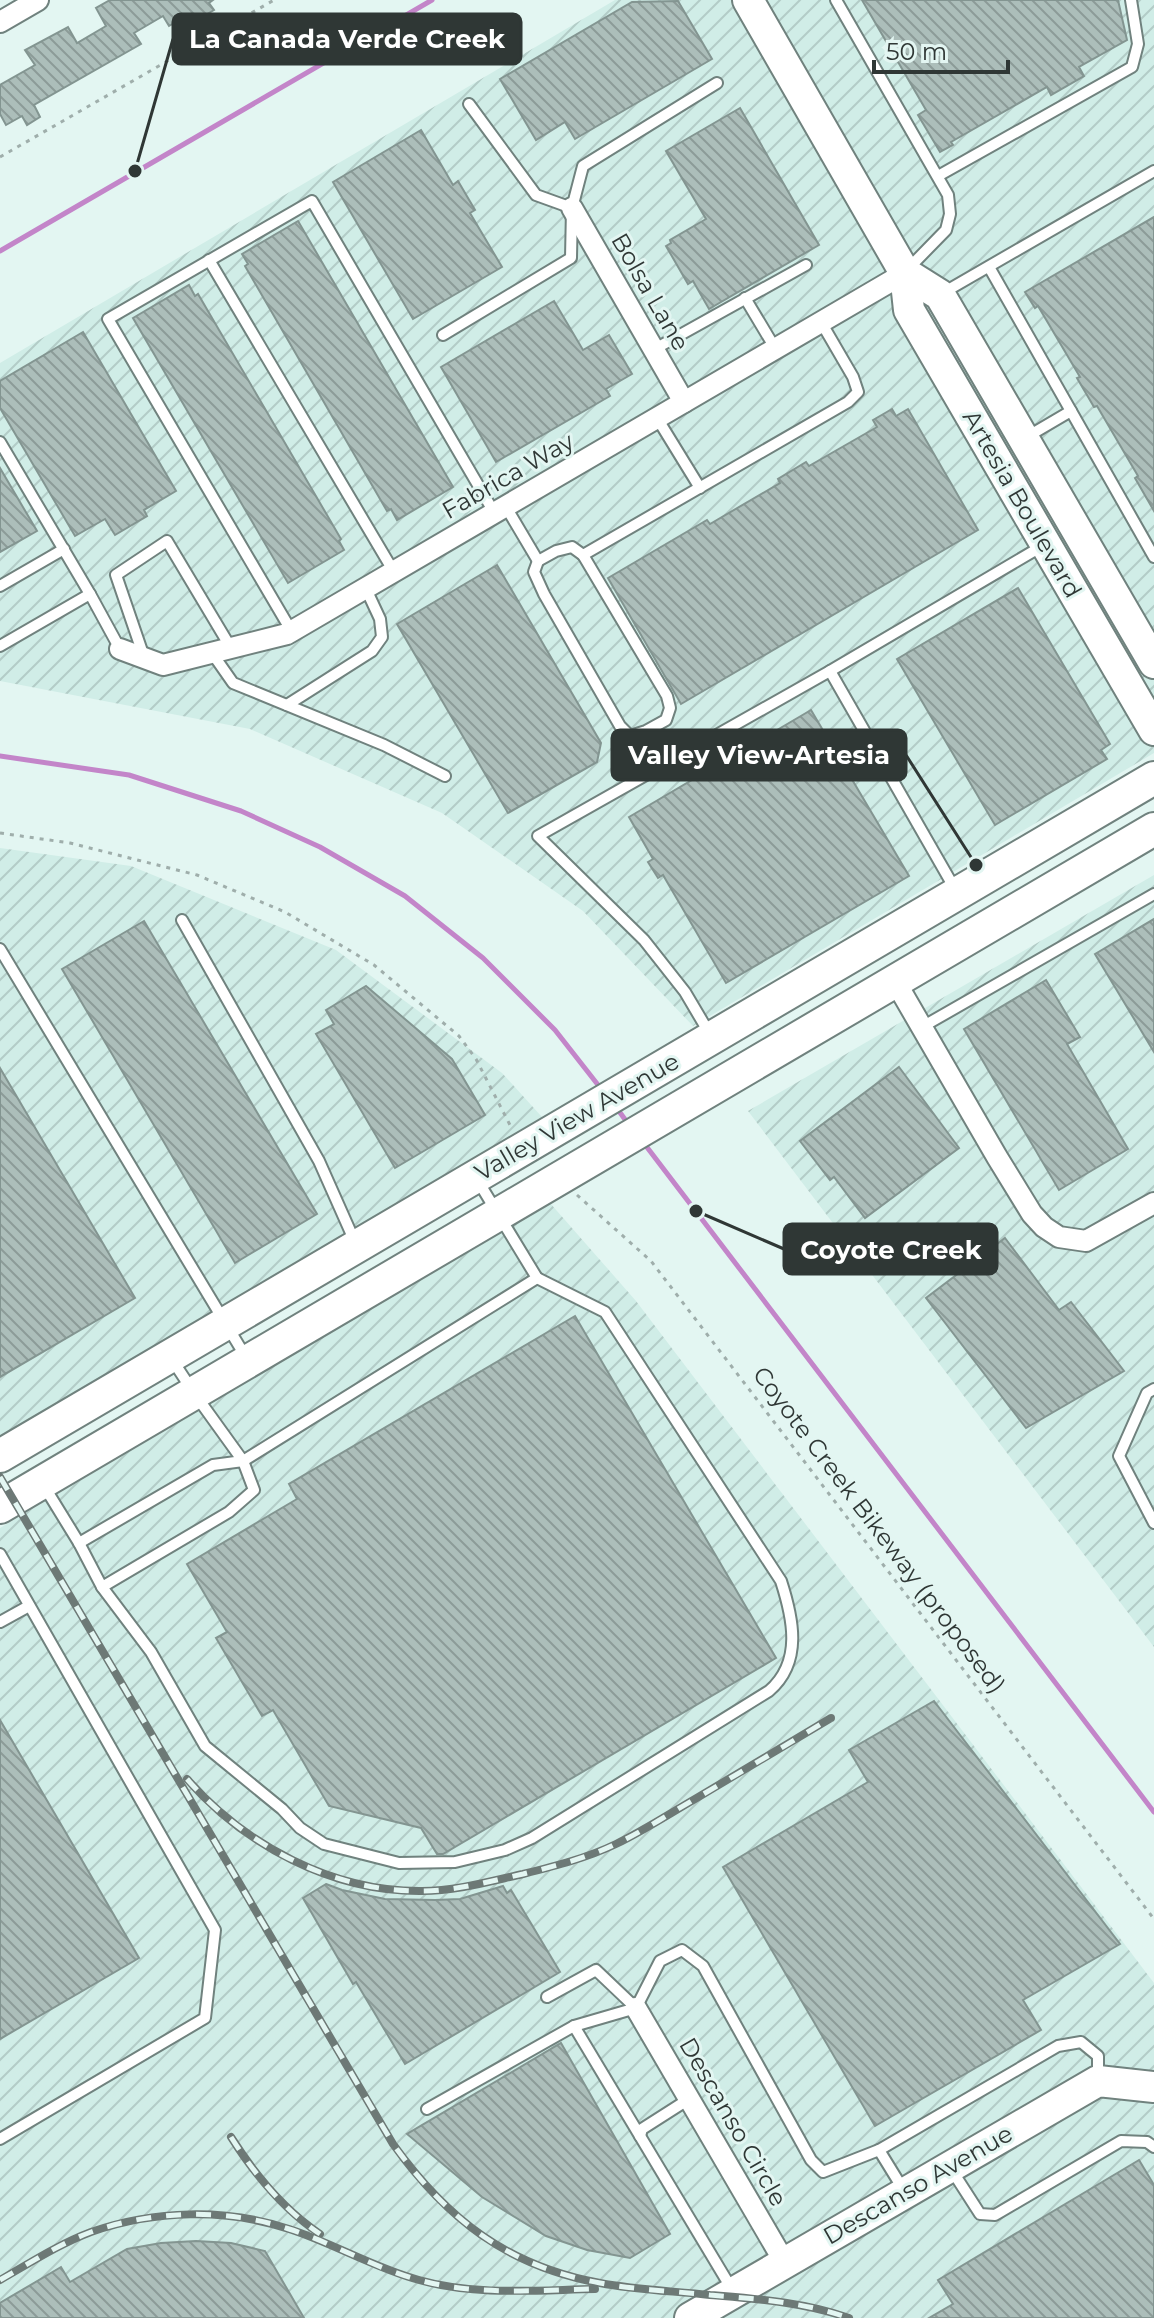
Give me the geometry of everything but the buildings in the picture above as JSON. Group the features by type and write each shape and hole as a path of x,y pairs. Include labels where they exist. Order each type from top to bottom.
{"main road":[{"name":"Artesia Boulevard","path":"748,0 905,273 909,310 1154,730"},
{"name":"Artesia Boulevard","path":"905,273 940,295 1154,663"},
{"name":"Valley View Avenue","path":"0,1456 1154,778"},
{"name":"Valley View Avenue","path":"0,1507 1154,829"},
{"path":"1098,2081 1154,2087"},
{"name":"Descanso Avenue","path":"690,2318 726,2301 785,2263 1098,2081"}],"street":[{"path":"0,22 38,0"},
{"name":"Bolsa Lane","path":"572,208 684,402"},
{"name":"Fabrica Way","path":"120,649 163,665 292,632 905,273"},
{"path":"895,981 997,1157 1032,1214 1044,1227 1059,1237 1086,1241 1154,1203"},
{"name":"Descanso Circle","path":"636,2008 785,2263"}],"lane":[{"path":"836,0 948,195 950,214 946,230 905,273"},
{"path":"938,176 1132,67 1138,44 1131,0"},
{"path":"443,335 571,258 572,208 583,166 717,83"},
{"path":"469,104 536,195 572,208"},
{"path":"940,295 1154,171"},
{"path":"292,632 108,319 312,201 500,510 538,561"},
{"path":"209,260 394,572"},
{"path":"653,350 806,265"},
{"path":"989,267 1154,557"},
{"path":"745,298 775,348"},
{"path":"583,555 848,402 858,392 853,377 821,322"},
{"path":"1023,439 1071,411"},
{"path":"657,418 700,488"},
{"path":"0,442 120,649"},
{"path":"144,659 116,575 167,541 222,651 233,683 384,745 445,776"},
{"path":"713,1038 685,992 644,940 538,836 830,671 1045,544"},
{"path":"572,547 583,555 667,696 670,708 666,720 630,736 620,726 534,572 538,561 556,551 572,547"},
{"path":"0,586 64,549"},
{"path":"287,705 372,651 382,637 380,619 366,589"},
{"path":"0,646 90,594"},
{"path":"830,671 958,894"},
{"path":"922,1027 1154,894"},
{"path":"182,920 319,1161 356,1246"},
{"path":"0,949 248,1361"},
{"path":"42,1482 102,1587 151,1652 205,1746 282,1809 300,1828 324,1844 399,1863 455,1862 505,1850 532,1838 769,1691 785,1673 792,1650 791,1611 781,1581 605,1312 537,1278 475,1176"},
{"path":"79,1543 213,1465 243,1461 537,1278"},
{"path":"102,1587 229,1512 254,1490 243,1461 170,1356"},
{"path":"1154,1389 1147,1393 1119,1456 1154,1523"},
{"path":"0,1554 215,1930 205,2018 0,2139"},
{"path":"0,1622 29,1606"},
{"path":"427,2109 574,2026 636,2008 660,1961 682,1950 703,1966 811,2160 823,2172 879,2150 1058,2046 1081,2042 1098,2056 1098,2081"},
{"path":"547,1997 596,1970 636,2008"},
{"path":"574,2026 640,2136 726,2301"},
{"path":"640,2136 642,2129 689,2099"},
{"path":"950,2167 980,2214 995,2215 1121,2141 1147,2142 1154,2147"},
{"path":"879,2150 905,2193"}],"path":[{"path":"0,157 274,0"},
{"path":"0,833 70,843 197,875 285,912 374,965 459,1036 476,1059 523,1149"},
{"name":"Coyote Creek Bikeway (proposed)","path":"570,1171 575,1193 651,1261 1154,1919"}],"shaded area":[{"path":"615,0 1154,0 1154,753 693,1026 583,911 442,813 250,729 0,681 0,363"},
{"path":"0,848 131,866 336,950 502,1073 542,1117 0,1437"},
{"path":"1154,875 1154,1647 748,1111"},
{"path":"550,1203 636,1301 1154,1983 1154,2318 0,2318 0,1528"}],"waterway":[{"path":"0,251 432,0"},
{"path":"0,756 129,775 241,811 320,847 405,896 483,958 555,1030 602,1090"},
{"path":"616,1107 629,1125"},
{"path":"643,1142 1154,1812"}],"railway":[{"path":"0,1477 393,2144 435,2195 482,2235 508,2251 536,2265 567,2275 627,2287 780,2302 849,2318"},
{"path":"187,1779 236,1824 292,1860 355,1883 388,1889 435,1891 523,1874 605,1849 831,1718"},
{"path":"231,2137 271,2190 294,2214 320,2234"},
{"path":"0,2280 91,2232 140,2219 190,2214 265,2222 402,2275 441,2285 507,2291 595,2289"}],"place":[{"name":"La Canada Verde Creek","path":"135,171"},
{"name":"Valley View-Artesia","path":"976,865"},
{"name":"Coyote Creek","path":"696,1211"}]}
